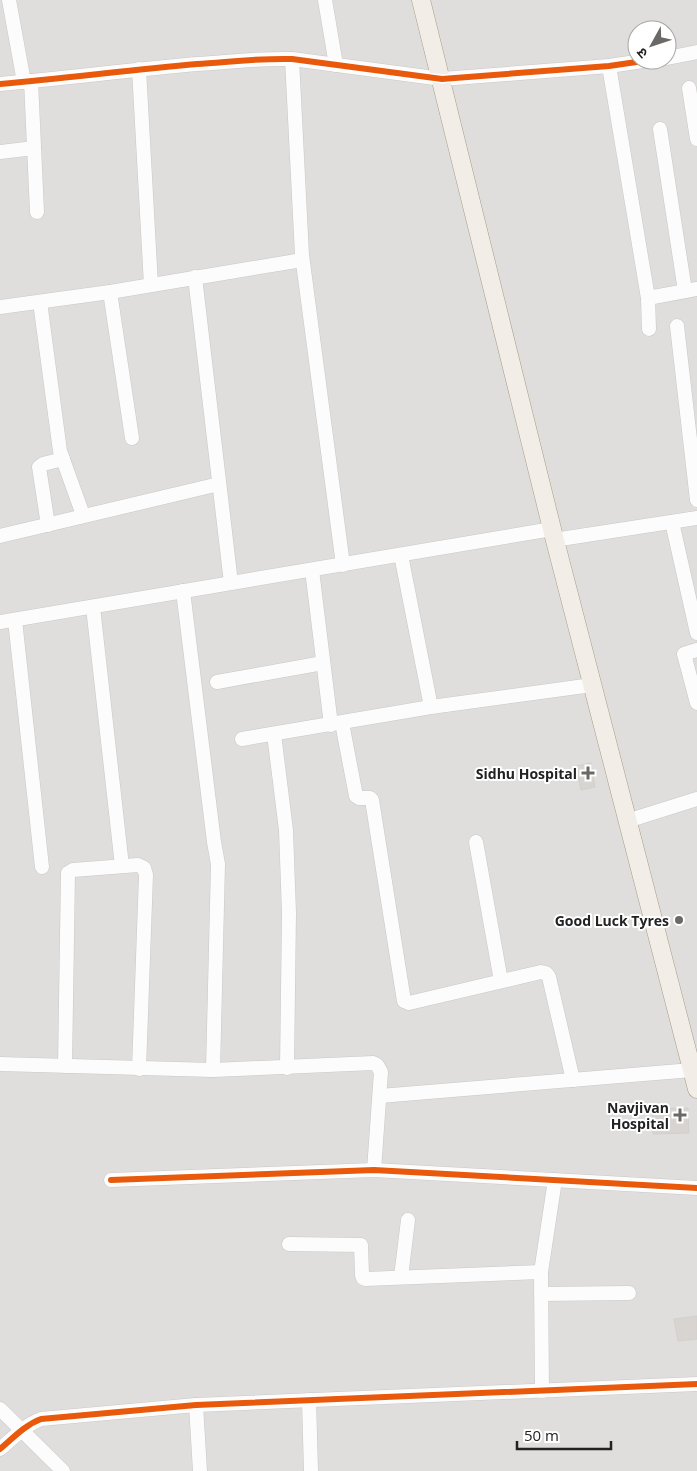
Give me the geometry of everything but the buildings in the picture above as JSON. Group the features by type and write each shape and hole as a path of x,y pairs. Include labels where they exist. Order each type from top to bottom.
{"main road":[{"path":"421,0 553,535 697,1088"}],"street":[{"path":"9,0 28,82 37,212"},
{"path":"325,0 336,66"},
{"path":"677,56 697,52"},
{"path":"0,84 139,69 269,58 292,59 442,79 627,63"},
{"path":"292,59 302,260 343,565"},
{"path":"609,66 648,298 649,329"},
{"path":"139,69 151,285"},
{"path":"689,88 697,139"},
{"path":"648,298 691,290 660,129"},
{"path":"0,152 34,148"},
{"path":"0,307 110,292 302,260"},
{"path":"195,277 231,583"},
{"path":"110,292 132,438"},
{"path":"40,302 60,451 83,516"},
{"path":"677,326 697,500"},
{"path":"48,525 40,467 43,464 63,459"},
{"path":"0,536 219,484"},
{"path":"0,622 401,555 697,518"},
{"path":"672,522 697,632"},
{"path":"401,555 431,707"},
{"path":"312,570 323,663 337,724 356,796 372,800 404,1001 409,1003 541,972 547,974 573,1080"},
{"path":"183,591 218,864 214,1070"},
{"path":"93,606 122,866"},
{"path":"16,620 42,867"},
{"path":"697,650 684,654 697,703"},
{"path":"217,682 323,663"},
{"path":"242,739 431,707 592,685"},
{"path":"274,734 286,830 289,913 287,1068"},
{"path":"627,821 697,800"},
{"path":"476,842 501,982"},
{"path":"65,1066 68,873 73,870 138,865 144,868 146,872 139,1069"},
{"path":"0,1064 214,1070 372,1063 377,1065 381,1072 374,1170"},
{"path":"380,1096 692,1070"},
{"path":"112,1180 374,1170 697,1188"},
{"path":"542,1390 541,1272 555,1180"},
{"path":"401,1277 408,1220"},
{"path":"289,1244 360,1244 362,1247 363,1278 541,1272"},
{"path":"541,1294 629,1294"},
{"path":"0,1449 23,1430 41,1419 196,1405 697,1384"},
{"path":"309,1400 311,1471"},
{"path":"196,1405 200,1471"},
{"path":"0,1408 63,1471"}],"shaded area":[{"path":"0,0 697,0 697,1471 0,1471"}],"cycle path":[{"path":"0,84 197,64 268,59 292,59 442,79 627,63"},
{"path":"111,1180 374,1170 697,1188"},
{"path":"0,1449 24,1428 41,1419 196,1405 697,1384"}],"place":[{"name":"Sidhu Hospital","path":"588,773"},
{"name":"Good Luck Tyres","path":"679,920"},
{"name":"Navjivan Hospital","path":"680,1115"}]}
